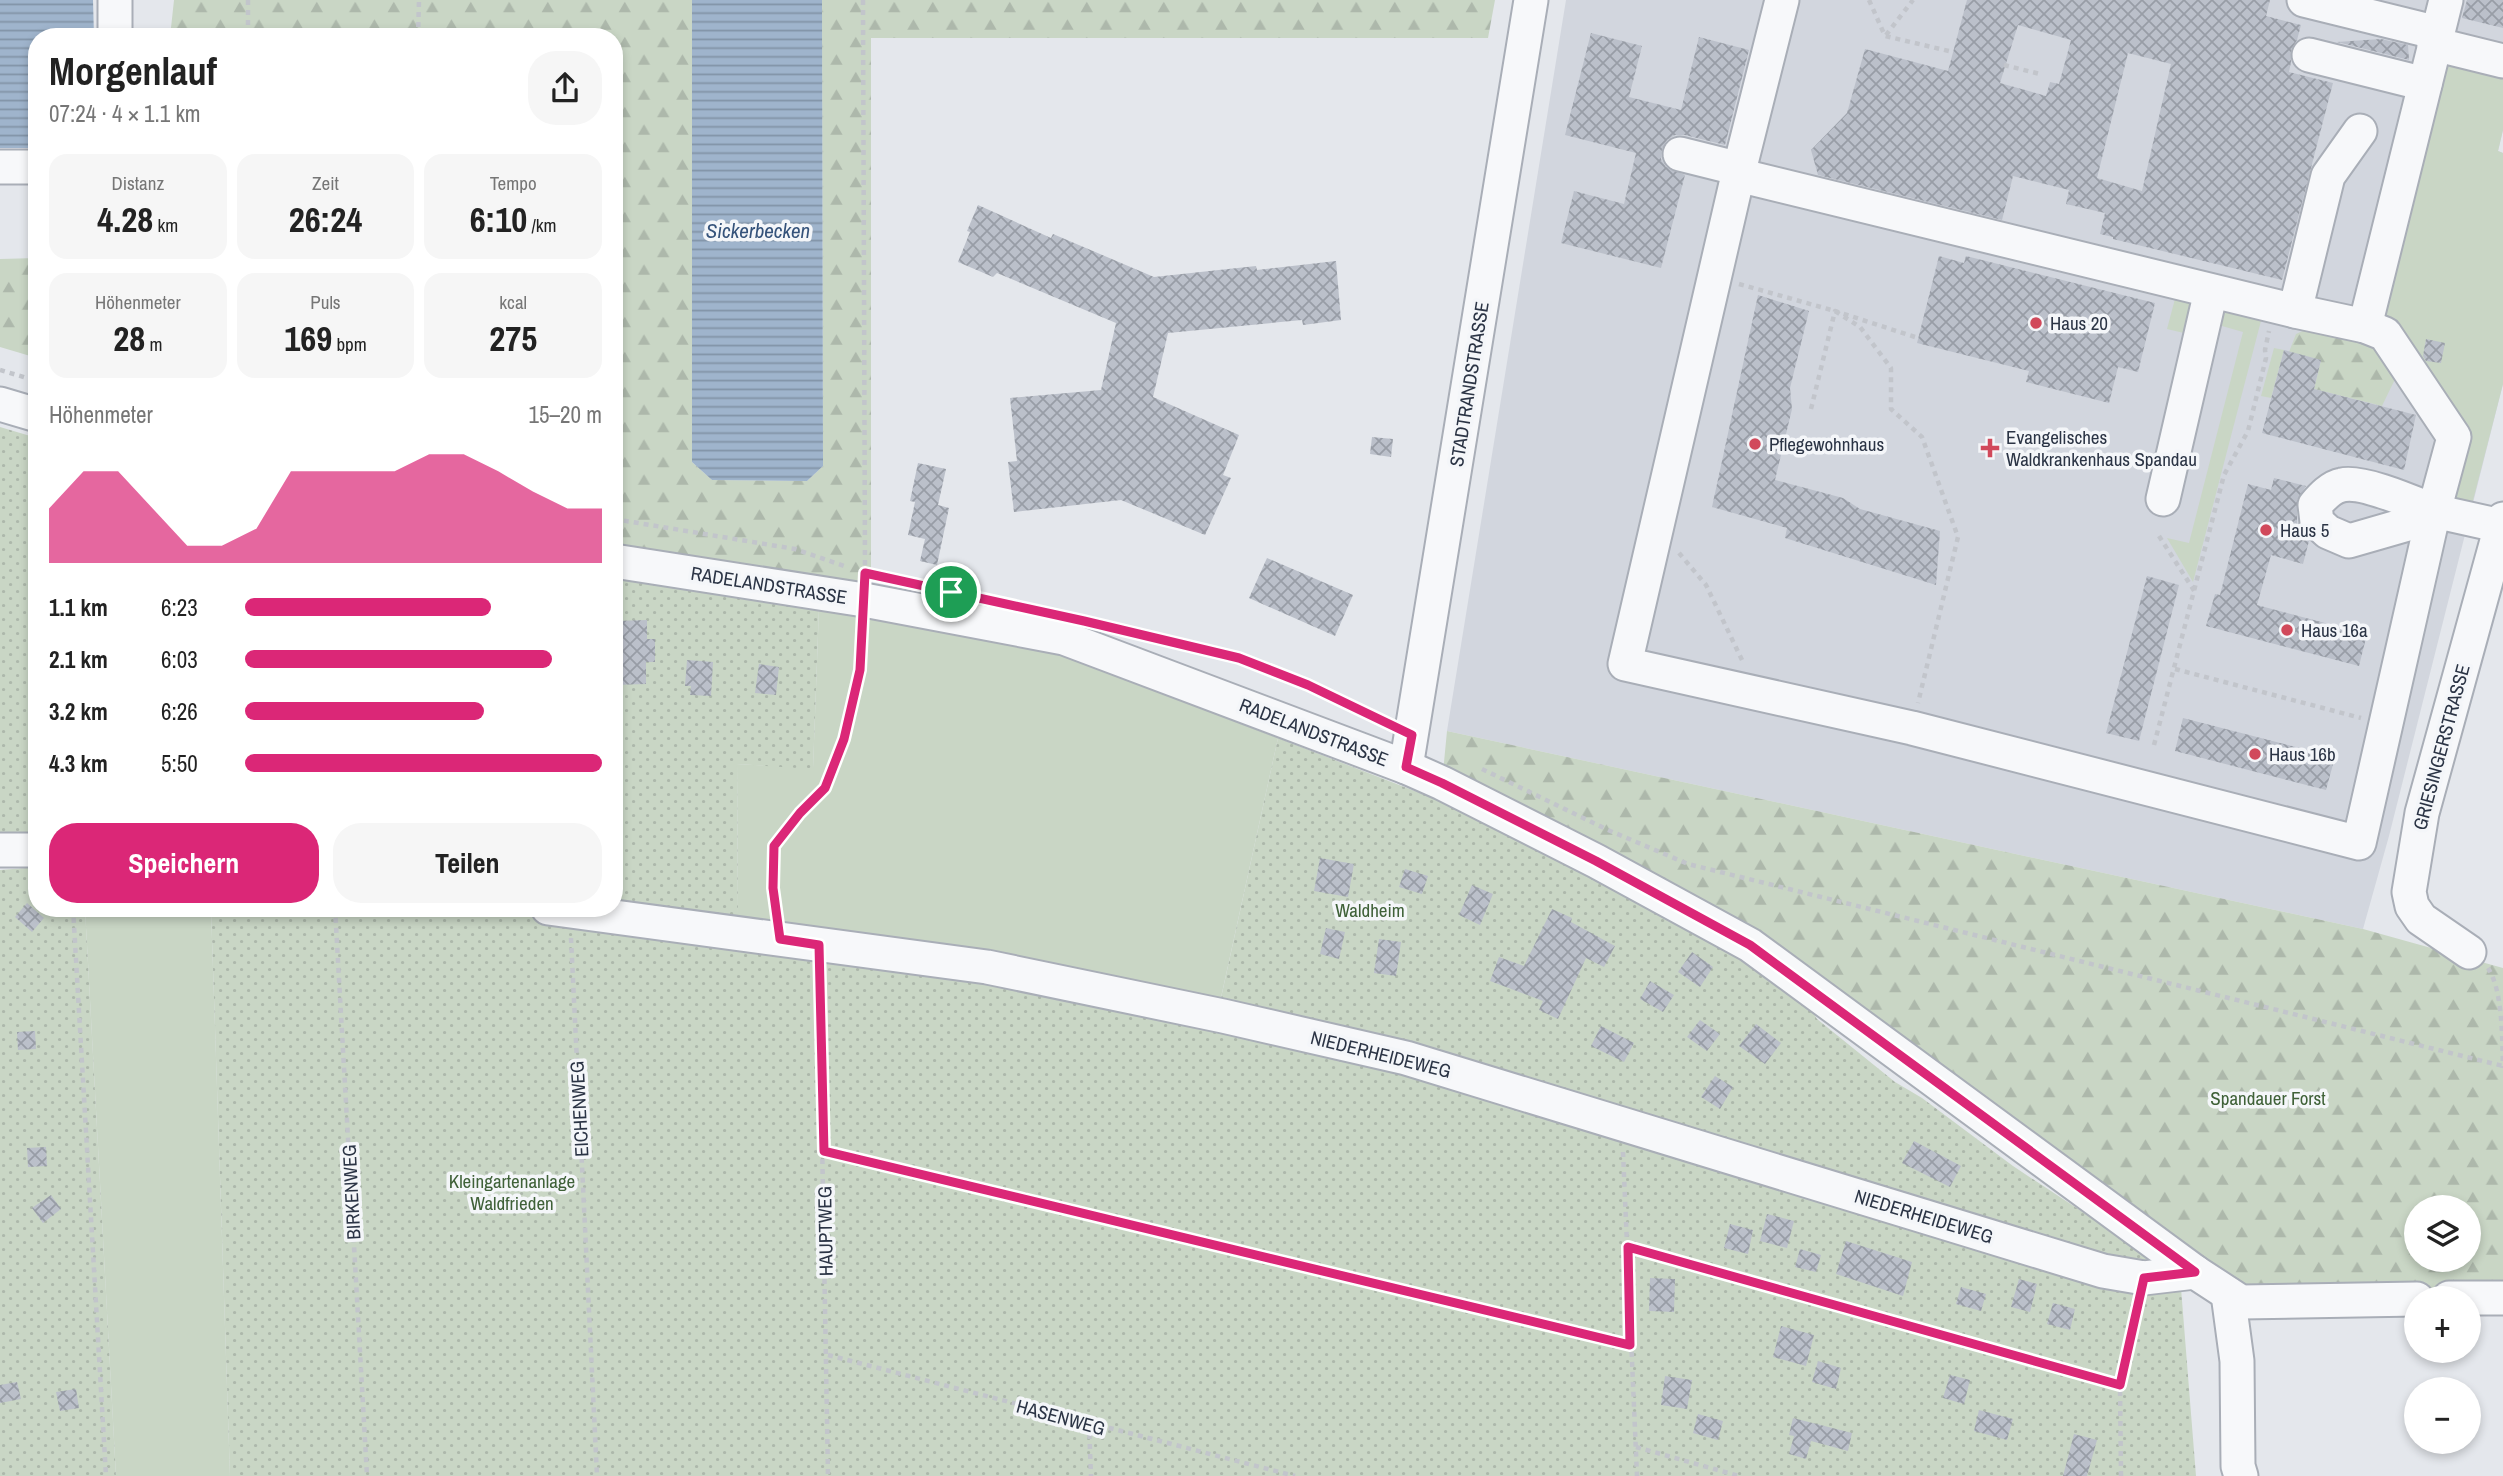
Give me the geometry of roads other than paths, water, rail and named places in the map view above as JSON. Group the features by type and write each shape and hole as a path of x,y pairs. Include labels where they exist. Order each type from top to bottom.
{"street":[{"path":"115,0 115,28"},
{"name":"STADTRANDSTRASSE","path":"1406,767 1531,0"},
{"path":"1681,154 1739,172 2211,291 2365,326 2385,334 2454,437 2434,511 2386,724 2371,846 1912,728 1625,664 1713,277 1739,172 1782,0"},
{"path":"2304,0 2436,38 2503,61"},
{"path":"2365,326 2446,0"},
{"path":"2309,55 2425,84"},
{"path":"2285,309 2328,176 2360,131"},
{"path":"0,166 28,167"},
{"path":"2164,499 2211,291"},
{"path":"0,404 28,412"},
{"path":"2434,511 2502,522"},
{"name":"GRIESINGERSTRASSE","path":"2476,957 2421,919 2412,906 2409,892 2422,813 2502,522"},
{"name":"RADELANDSTRASSE","path":"623,562 869,583 1064,638 1406,767 1596,861 1750,945 2195,1272 2241,1302 2404,1299"},
{"path":"0,850 28,850"},
{"name":"NIEDERHEIDEWEG","path":"618,917 988,967 1223,1016 1406,1058 2103,1271 2144,1278 2195,1272"},
{"path":"2228,1294 2237,1361 2238,1466 2241,1476"},
{"path":"2481,1298 2503,1298"}],"water":[{"path":"0,0 93,0 94,28 28,28 28,148 0,148"},
{"name":"Sickerbecken","path":"692,0 822,0 823,466 807,481 712,480 692,462"}],"place":[{"name":"Haus 20","path":"2036,323"},
{"name":"Pflegewohnhaus","path":"1755,444"},
{"name":"Evangelisches Waldkrankenhaus Spandau","path":"1990,448"},
{"name":"Haus 5","path":"2266,530"},
{"name":"Haus 16a","path":"2287,630"},
{"name":"Haus 16b","path":"2255,754"}],"park label":[{"name":"Waldheim","path":"1370,910"},
{"name":"Spandauer Forst","path":"2268,1098"},
{"name":"Kleingartenanlage Waldfrieden","path":"512,1192"}]}
